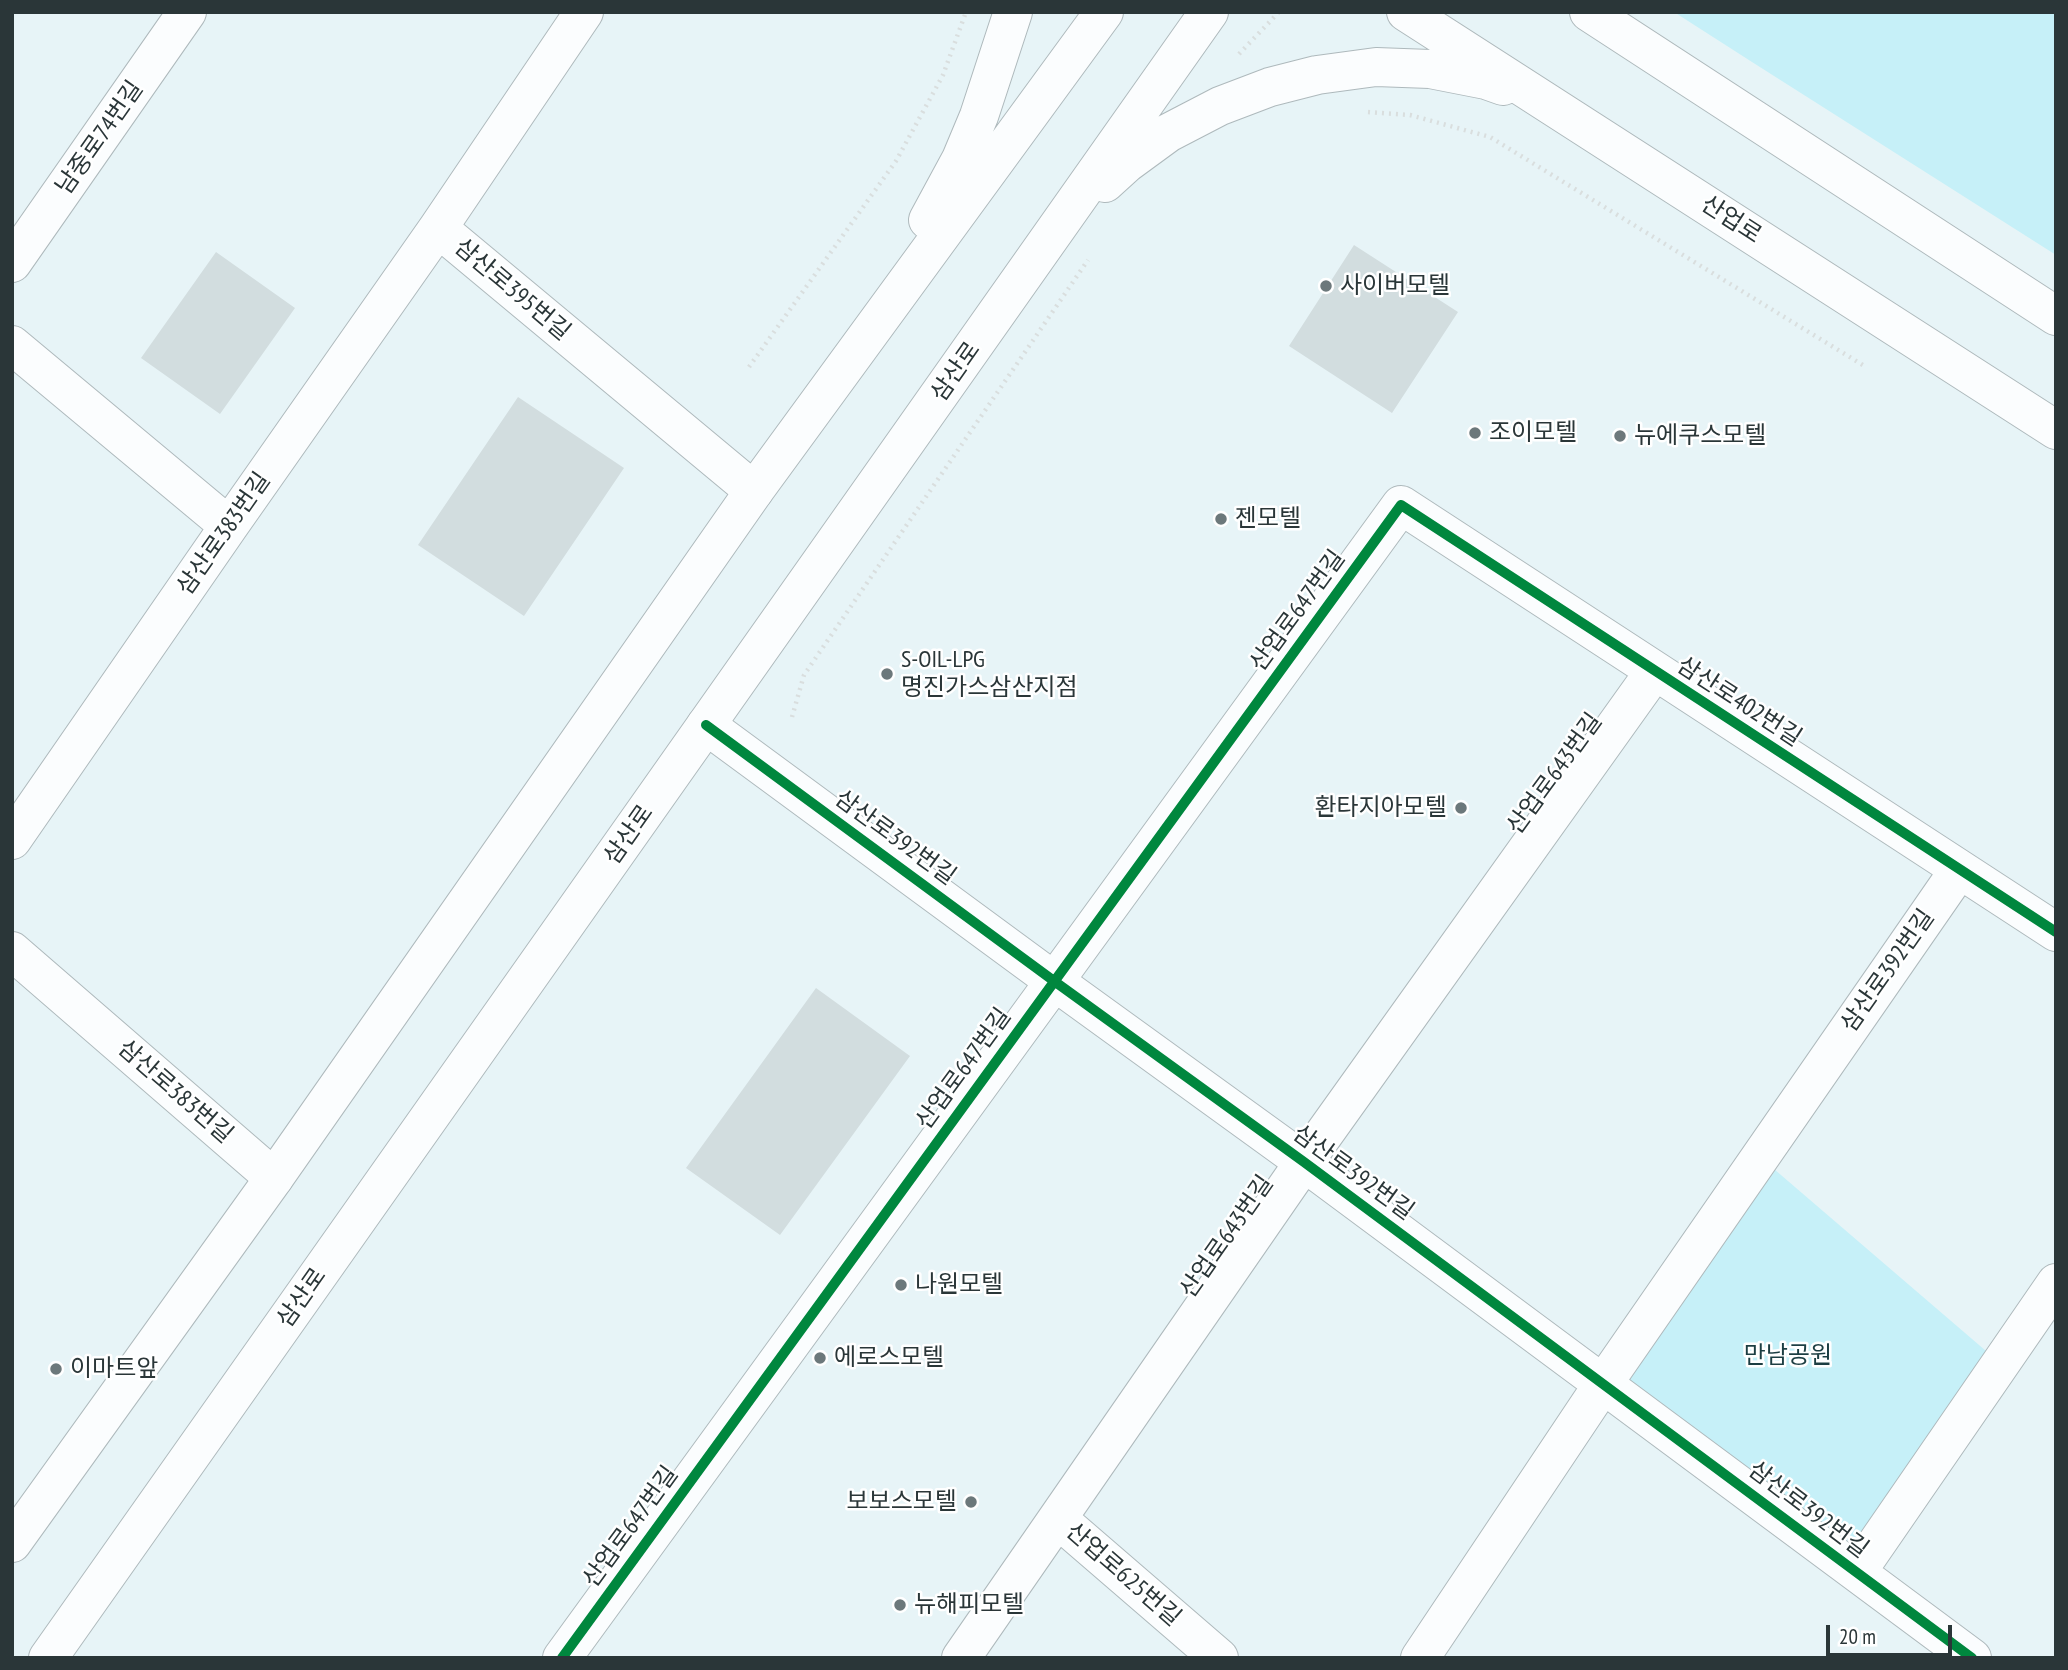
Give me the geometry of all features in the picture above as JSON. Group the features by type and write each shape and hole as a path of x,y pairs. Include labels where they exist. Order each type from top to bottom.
{"street":[{"name":"남중로74번길","path":"12,263 187,12"},
{"name":"삼산로395번길","path":"584,12 438,228 754,491"},
{"path":"854,355 961,159 979,116 1013,12"},
{"path":"12,1543 274,1178 754,491 1104,12"},
{"name":"삼산로","path":"48,1658 1209,12"},
{"name":"산업로","path":"1406,12 2056,430"},
{"path":"1589,12 2056,316"},
{"path":"1056,230 1127,163 1168,133 1220,106 1270,87 1317,75 1376,67 1441,72 1486,80 1541,99"},
{"name":"삼산로383번길","path":"12,841 438,228"},
{"path":"12,345 229,526"},
{"name":"삼산로402번길","path":"1401,505 2056,932"},
{"name":"산업로647번길","path":"562,1658 1401,505"},
{"name":"산업로643번길","path":"961,1658 1304,1162 1654,672"},
{"name":"삼산로392번길","path":"706,725 1304,1162 1972,1658"},
{"name":"삼산로392번길","path":"1603,1384 1959,870"},
{"name":"삼산로383번길","path":"12,951 274,1178"},
{"path":"1857,1572 2056,1283"},
{"path":"1420,1658 1603,1384"},
{"name":"산업로625번길","path":"1058,1519 1220,1658"}],"path":[{"path":"749,367 896,161 943,75 966,12"},
{"path":"1231,62 1279,12"},
{"path":"1357,111 1410,115 1490,137 1866,367"},
{"path":"792,717 804,675 1096,249"}],"green space":[{"path":"1674,12 2056,12 2056,255 1752,62"},
{"name":"만남공원","path":"1760,1157 2000,1363 1857,1572 1603,1384"}],"building":[{"path":"1354,245 1458,312 1392,413 1289,346"},
{"path":"216,252 295,308 220,414 141,358"},
{"path":"518,397 624,468 524,616 418,545"},
{"path":"816,988 910,1056 780,1235 686,1168"}],"cycle path":[{"path":"562,1658 1401,505 2056,932"},
{"path":"706,725 1304,1162 1972,1658"}],"place":[{"name":"사이버모텔","path":"1326,286"},
{"name":"조이모텔","path":"1475,433"},
{"name":"뉴에쿠스모텔","path":"1620,436"},
{"name":"젠모텔","path":"1221,519"},
{"name":"S-OIL-LPG 명진가스삼산지점","path":"887,674"},
{"name":"환타지아모텔","path":"1461,808"},
{"name":"나원모텔","path":"901,1285"},
{"name":"에로스모텔","path":"820,1358"},
{"name":"이마트앞","path":"56,1369"},
{"name":"보보스모텔","path":"971,1502"},
{"name":"뉴해피모텔","path":"900,1605"}]}
